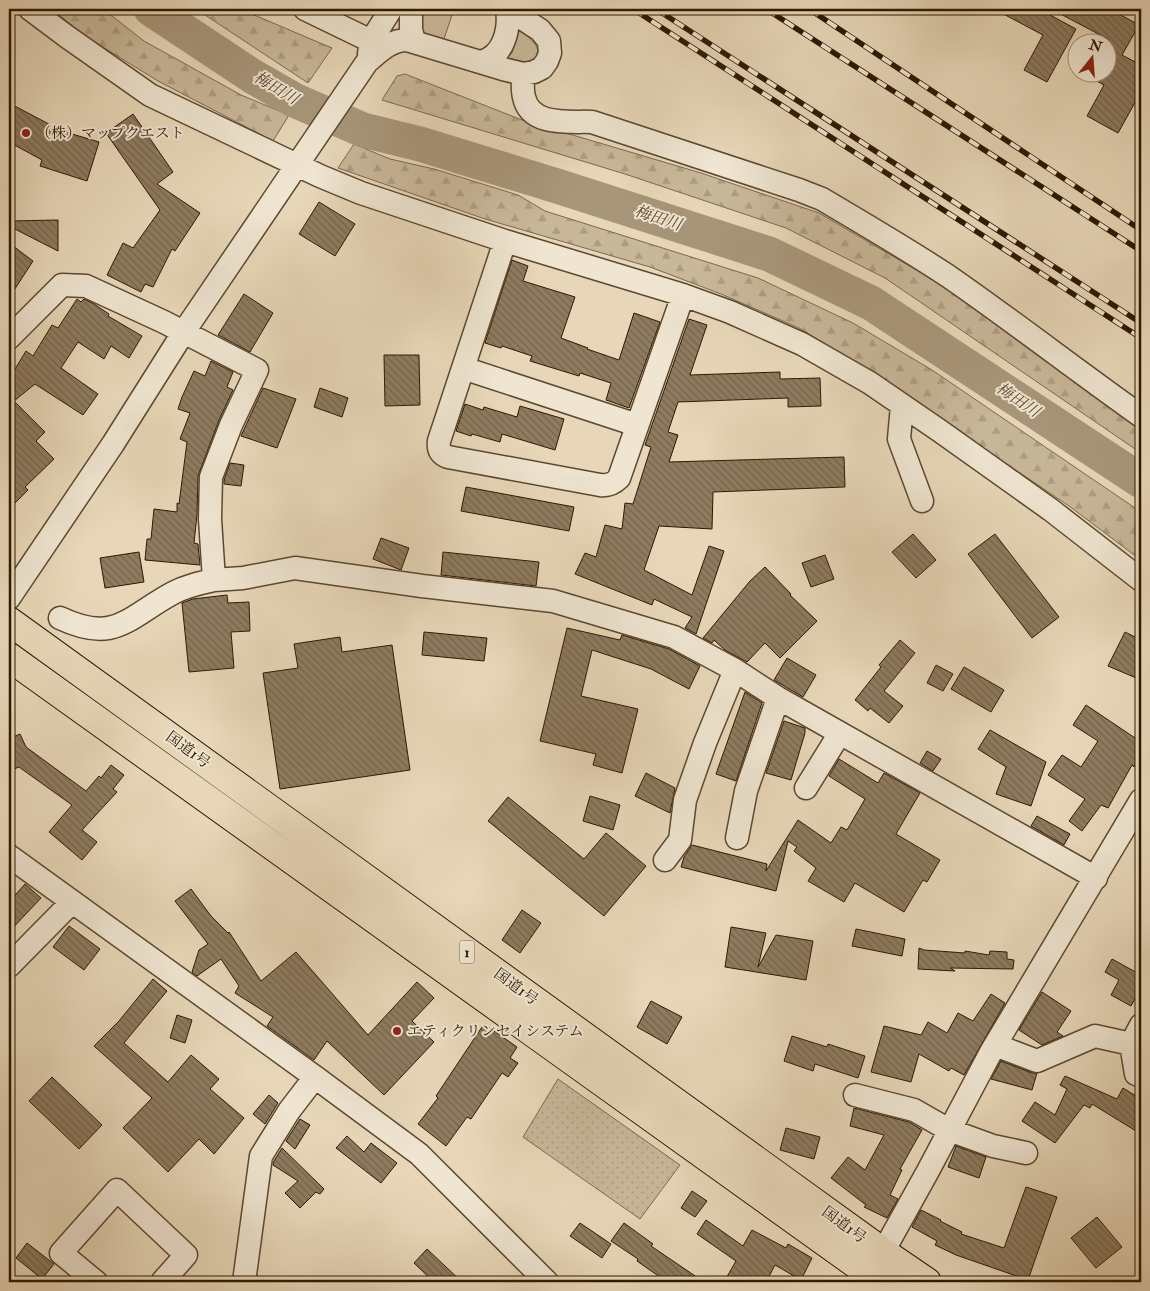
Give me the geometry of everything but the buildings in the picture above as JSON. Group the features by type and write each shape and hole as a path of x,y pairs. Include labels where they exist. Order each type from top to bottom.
{"highway":[{"name":"国道1号","path":"9,621 927,1282"},
{"name":"国道1号","path":"9,657 878,1282"}],"street":[{"path":"30,9 150,95 301,161 361,193 505,242 683,295 730,312 802,344 861,378 902,405 1014,484 1141,580"},
{"path":"305,9 369,51"},
{"path":"9,598 113,444 183,333 301,161 369,51 391,9"},
{"path":"411,9 411,29 414,42"},
{"path":"369,51 403,40 523,74 534,72 544,66 550,56 550,44 540,30 508,9"},
{"path":"480,62 488,59 504,42 508,23 508,9"},
{"path":"523,74 523,91 526,103 533,112 543,118 557,121 592,122 822,199 946,275 1045,344 1094,383 1141,416"},
{"path":"505,242 438,446 441,453 448,457 590,483 611,485 618,478 683,295"},
{"path":"9,338 62,285 86,286 257,370 231,425 212,477 210,518 214,580"},
{"path":"463,368 637,425"},
{"path":"902,405 900,439 922,501"},
{"path":"60,618 89,628 116,627 173,593 190,586 214,580 243,578 296,568 422,586 553,601 674,637 735,670 778,698 1096,878"},
{"path":"666,860 680,840 685,800 705,743 735,670"},
{"path":"737,838 746,791 778,698"},
{"path":"806,788 840,733"},
{"path":"883,1252 995,1045 1141,800"},
{"path":"9,856 419,1154 547,1282"},
{"path":"9,966 72,902"},
{"path":"995,1045 1038,1061 1095,1036 1136,1035 1136,1074 1141,1076"},
{"path":"244,1282 261,1156 315,1077"},
{"path":"855,1095 914,1110 949,1130 993,1146 1026,1153"},
{"path":"96,1282 61,1252 117,1190 186,1255 162,1282"}],"green space":[{"path":"52,9 103,9 144,41 241,95 289,115 273,141 158,81 85,36"},
{"path":"196,9 240,9 332,48 308,83"},
{"path":"424,9 454,9 444,39 425,34 421,29 420,13"},
{"path":"519,31 533,42 538,51 534,60 528,64 506,59 512,53"},
{"path":"405,74 522,120 701,173 819,213 942,285 1141,427 1141,453 885,278 786,228 625,174 382,100 397,76"},
{"path":"354,144 390,159 434,169 518,195 545,211 758,278 853,323 932,370 1141,512 1141,560 1069,506 871,372 799,328 721,294 650,267 485,219 338,168"},
{"path":"558,1079 680,1165 640,1219 523,1137"}],"waterway":[{"name":"梅田川","path":"151,9 252,76 294,100 363,130 420,144 769,254 871,303 1141,481"}],"railway":[{"path":"633,9 1141,338"},
{"path":"656,9 1141,323"},
{"path":"766,9 1141,251"},
{"path":"809,9 1141,230"}],"place":[{"name":"（株）マップクエスト","path":"26,133"},
{"name":"エティクリンセイシステム","path":"397,1031"}]}
